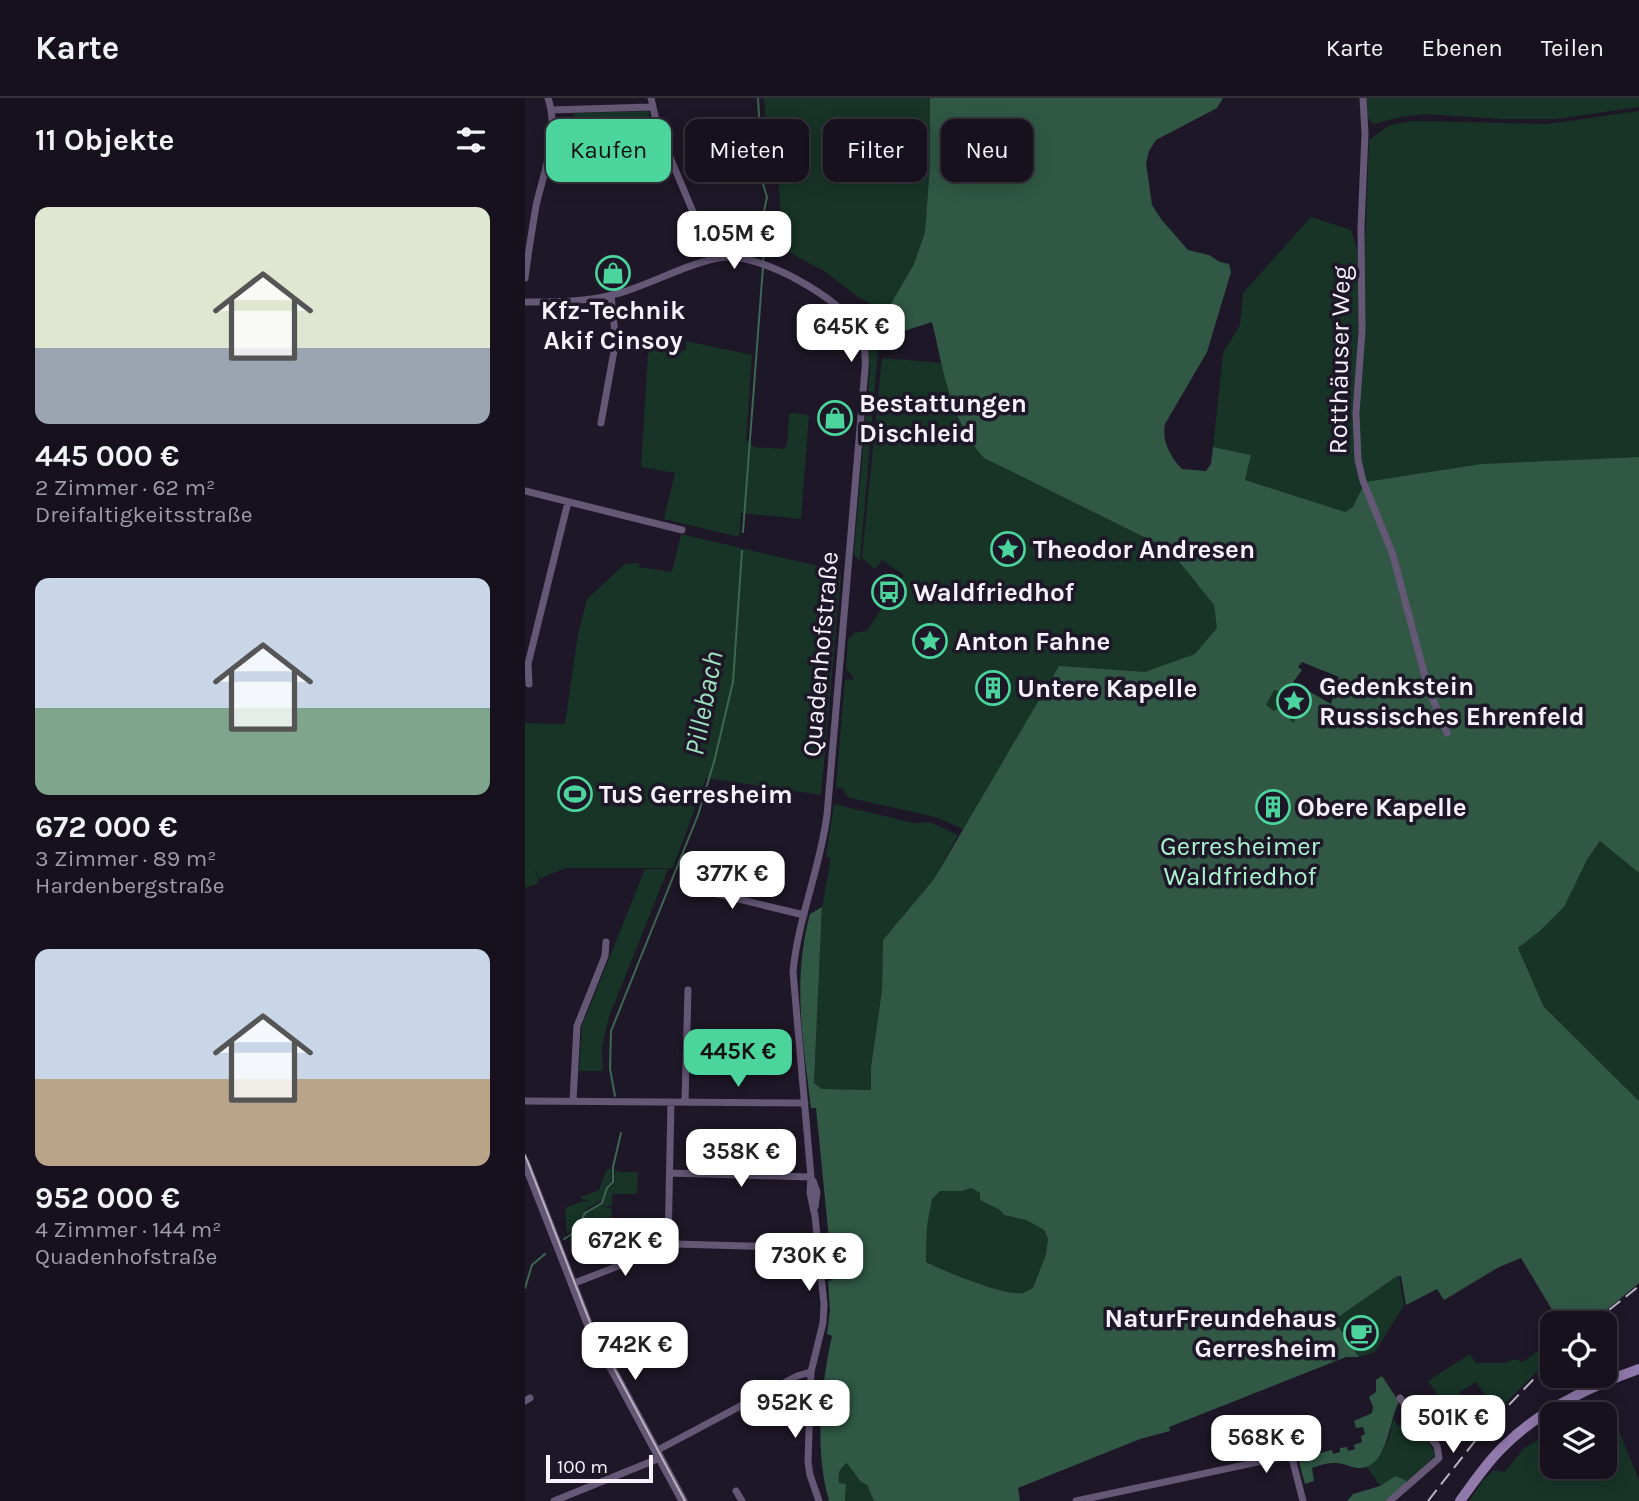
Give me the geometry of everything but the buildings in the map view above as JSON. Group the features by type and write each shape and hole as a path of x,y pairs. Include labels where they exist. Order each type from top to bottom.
{"main road":[{"path":"1460,1501 1495,1455 1534,1420 1566,1402 1639,1369"}],"street":[{"path":"548,98 553,119"},
{"name":"Rotthäuser Weg","path":"1363,98 1365,134 1361,228 1362,331 1356,413 1358,460 1363,481 1393,555 1428,688 1447,733"},
{"path":"552,110 651,102 655,119"},
{"path":"525,302 551,303 611,295 713,259 671,160"},
{"path":"525,278 536,207 546,168"},
{"name":"Quadenhofstraße","path":"713,259 732,257 756,261 794,278 841,309 855,324 863,340 865,369 829,795 821,855 796,944 793,985 805,1103 810,1193 815,1215 824,1312 811,1373 809,1468 819,1501"},
{"path":"601,423 615,342 611,295"},
{"path":"525,491 682,530"},
{"path":"529,684 527,663 568,502"},
{"path":"691,880 693,888 804,915"},
{"path":"573,1101 577,1026 605,956 607,943"},
{"path":"685,1102 688,990"},
{"path":"525,1101 805,1103"},
{"path":"667,1245 671,1102"},
{"path":"525,1162 529,1184 589,1326 683,1501"},
{"path":"670,1173 811,1177"},
{"path":"572,1284 667,1245 818,1248"},
{"path":"554,1501 577,1497 658,1455 797,1376 811,1373"},
{"path":"1391,1501 1439,1458 1439,1452 1400,1398"},
{"path":"1076,1501 1286,1456 1292,1458 1303,1501"},
{"path":"736,1491 742,1501"}],"green space":[{"path":"764,98 930,98 930,164 925,232 914,264 886,312 858,297 824,271 783,249 779,182 809,182 809,119 766,119"},
{"path":"930,98 1223,98 1217,108 1156,140 1146,163 1152,205 1161,219 1188,250 1229,264 1231,272 1207,352 1165,424 1164,436 1168,448 1182,469 1206,471 1211,464 1213,447 1251,455 1245,480 1345,512 1353,507 1365,482 1481,464 1639,457 1639,873 1600,841 1587,860 1564,907 1518,948 1544,1007 1639,1101 1639,1283 1605,1311 1553,1311 1521,1258 1499,1267 1444,1300 1437,1289 1406,1305 1401,1276 1397,1276 1334,1320 1359,1357 1346,1357 1169,1427 1170,1431 1140,1439 1018,1488 1020,1501 874,1501 867,1485 861,1482 847,1463 839,1476 839,1483 846,1484 845,1501 827,1501 820,1439 825,1376 832,1336 827,1334 830,1311 828,1281 833,1280 816,1108 811,1108 801,1011 801,963 810,914 822,907 814,1083 822,1089 871,1090 871,1067 882,990 883,940 934,879 1059,666 1145,672 1195,654 1217,628 1214,605 1170,550 984,458 972,443 955,411 932,322 892,335 886,312 914,264 925,232 930,164","holes":["1302,662 1339,677 1331,704 1293,682 1302,670 1298,667","1283,687 1299,699 1294,723 1290,720 1288,710 1279,708 1274,711 1266,705 1274,690 1279,691","971,1188 980,1193 980,1200 1000,1210 1004,1215 1026,1220 1044,1230 1048,1239 1046,1254 1033,1288 1023,1293 1002,1291 926,1262 927,1226 932,1199 940,1191 962,1191"]},
{"path":"1366,98 1639,98 1639,107 1556,119 1423,114 1374,124 1367,118"},
{"path":"649,111 648,119 574,119 574,113"},
{"path":"1639,111 1639,457 1481,464 1365,482 1358,436 1369,140 1388,126 1410,121 1548,124"},
{"name":"Gerresheimer Waldfriedhof","path":"1311,217 1351,230 1357,249 1359,281 1355,450 1370,522 1382,559 1404,576 1512,581 1639,593 1639,767 1620,778 1584,818 1566,887 1549,909 1525,926 1512,933 1488,939 1424,928 1415,931 1410,925 1193,1069 1163,1114 1139,1124 1104,1119 1064,1081 1064,984 1069,945 1096,890 1081,861 1070,850 1054,841 1024,855 935,817 850,798 843,788 836,787 845,679 853,680 853,676 846,669 848,639 854,633 867,631 904,575 882,560 875,569 862,558 882,358 942,363 954,409 967,435 976,447 1002,467 1170,550 1183,551 1206,561 1229,555 1297,564 1309,615 1322,640 1345,668 1332,710 1338,722 1387,744 1405,736 1406,717 1400,690 1396,647 1370,599 1366,581 1372,558 1359,525 1245,480 1251,455 1213,447 1223,353 1240,325 1243,293","holes":["1302,662 1339,677 1331,704 1293,682 1302,670 1298,667"]},
{"path":"649,336 686,351 686,341 752,355 746,440 754,447 784,449 787,446 789,415 809,415 801,519 741,513 739,537 664,519 675,473 641,467"},
{"path":"870,341 878,350 860,561 854,555 854,549 870,370 867,342"},
{"path":"681,534 835,570 841,575 821,795 706,778 673,868 566,868 539,879 534,865 539,883 525,888 525,723 565,724 578,634 587,599 625,564 639,563 639,567 672,572"},
{"path":"834,804 913,823 930,822 958,835 934,879 883,940 882,990 871,1067 871,1090 822,1089 814,1083 822,907 831,858 826,857"},
{"path":"1601,841 1639,873 1639,1101 1544,1007 1518,948 1564,907 1587,860"},
{"path":"645,869 668,869 609,1017 602,1047 603,1071 579,1071 582,1026"},
{"path":"607,1169 612,1169 611,1182 602,1200 587,1209 580,1223 567,1234 565,1208 583,1201 592,1202 582,1199 580,1195 599,1190"},
{"path":"615,1169 619,1172 638,1172 637,1194 612,1194 612,1206 603,1206 612,1209 611,1227 570,1243 569,1238 580,1227 586,1213 603,1203 607,1190 614,1184"},
{"path":"971,1188 980,1193 980,1200 1000,1210 1004,1215 1026,1220 1044,1230 1048,1239 1046,1254 1032,1289 1023,1293 1003,1291 926,1262 927,1226 932,1199 939,1191 962,1191"},
{"path":"1399,1276 1404,1305 1375,1352 1359,1357 1334,1320"},
{"path":"1540,1349 1540,1369 1472,1436 1469,1436 1494,1408 1476,1382 1460,1392 1468,1405 1452,1415 1428,1381 1470,1354 1476,1363 1505,1363 1514,1359 1523,1362"},
{"path":"1382,1376 1399,1402 1377,1460 1360,1468 1336,1463 1314,1467 1314,1481 1305,1484 1299,1462 1304,1460 1299,1445 1312,1440 1315,1450 1319,1449 1320,1453 1332,1450 1333,1454 1340,1452 1340,1448 1347,1447 1348,1451 1355,1449 1354,1445 1362,1442 1361,1436 1365,1434 1363,1427 1356,1428 1354,1421 1372,1413 1369,1397 1376,1392 1376,1380"},
{"path":"1394,1419 1397,1425 1405,1429 1410,1426 1419,1428 1436,1454 1407,1484 1395,1476 1380,1486 1367,1467 1385,1445"},
{"path":"1617,1425 1639,1481 1639,1501 1469,1501 1483,1480 1494,1470 1505,1472 1524,1448 1540,1439 1540,1479 1617,1479"},
{"path":"847,1463 861,1482 867,1484 874,1501 845,1501 846,1484 839,1483 839,1476"},
{"path":"1395,1476 1405,1480 1407,1484 1386,1501 1347,1501 1353,1494 1380,1486"}],"waterway":[{"name":"Pillebach","path":"758,98 761,150 765,161 763,184 767,197 764,211 768,231 763,261"},
{"name":"Pillebach","path":"743,532 763,267"},
{"name":"Pillebach","path":"615,1096 610,1069 611,1031 698,815 733,682 742,551"},
{"name":"Pillebach","path":"564,1239 572,1234 585,1213 602,1203 607,1188 613,1182 613,1167 621,1133"},
{"name":"Pillebach","path":"525,1288 532,1265 545,1254"}],"tram line":[{"path":"525,1155 591,1325 685,1501"}],"railway":[{"path":"1608,1311 1639,1286"},
{"path":"1428,1501 1479,1436 1540,1372"}],"place":[{"name":"Kfz-Technik Akif Cinsoy","path":"613,273"},
{"name":"Bestattungen Dischleid","path":"835,418"},
{"name":"Theodor Andresen","path":"1008,549"},
{"name":"Waldfriedhof","path":"889,592"},
{"name":"Anton Fahne","path":"930,641"},
{"name":"Untere Kapelle","path":"993,688"},
{"name":"Gedenkstein Russisches Ehrenfeld","path":"1294,701"},
{"name":"TuS Gerresheim","path":"575,794"},
{"name":"Obere Kapelle","path":"1273,807"},
{"name":"NaturFreundehaus Gerresheim","path":"1361,1333"}]}
